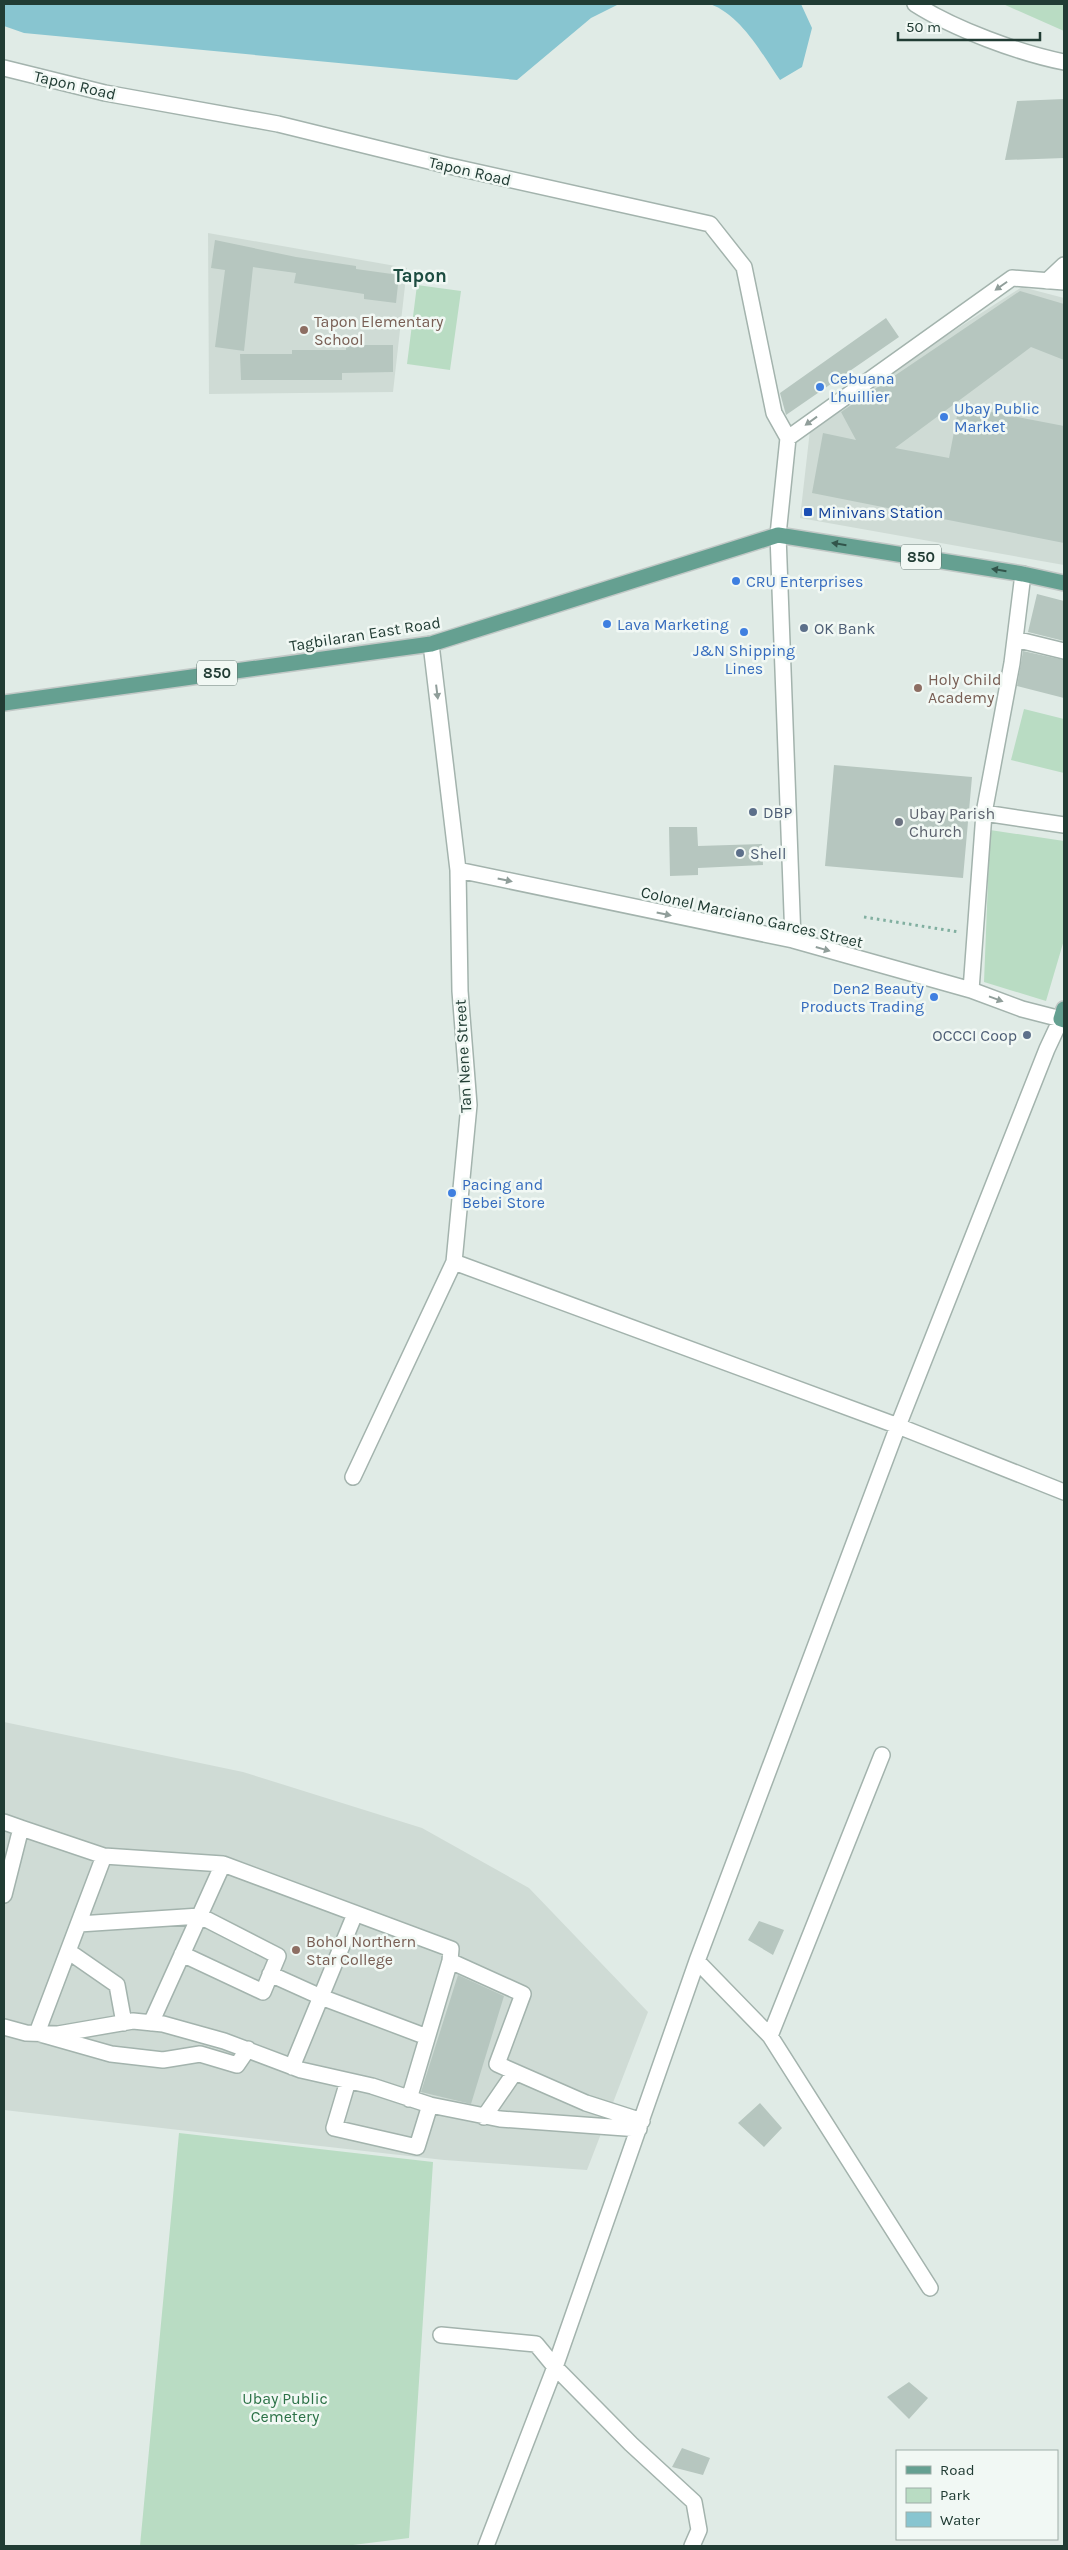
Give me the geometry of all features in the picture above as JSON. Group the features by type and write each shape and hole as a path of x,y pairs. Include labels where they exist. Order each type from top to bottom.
{"main road":[{"name":"850","path":"778,535 1024,574 1064,583"},
{"name":"Tagbilaran East Road","path":"4,703 431,644 778,535"}],"street":[{"path":"915,4 999,43 1064,62"},
{"name":"Tapon Road","path":"4,68 105,93 278,124 445,165 710,224 744,267 763,352 774,413 788,438"},
{"path":"1047,281 1064,265"},
{"path":"793,940 778,535 788,438 1012,278 1064,282"},
{"path":"971,990 984,813 1015,639 1024,574"},
{"path":"1015,639 1064,651"},
{"name":"Tan Nene Street","path":"353,1477 454,1262 469,1105 460,991 458,870 431,644"},
{"path":"984,813 1064,825"},
{"name":"Colonel Marciano Garces Street","path":"458,870 793,940 971,990 1022,1009 1063,1016"},
{"path":"486,2546 555,2367 697,1961 898,1426 1047,1049 1063,1016"},
{"path":"454,1262 898,1426 1064,1492"},
{"path":"770,2036 882,1755"},
{"path":"4,1822 104,1856 223,1864 451,1948 450,1961 409,2099"},
{"path":"4,1895 21,1828"},
{"path":"37,2033 104,1856"},
{"path":"151,2023 223,1864"},
{"path":"292,2066 355,1914"},
{"path":"79,1924 200,1916 278,1956 263,1992 182,1954"},
{"path":"68,1951 117,1985 124,2023"},
{"path":"450,1961 523,1994 497,2064 640,2125"},
{"path":"697,1961 770,2036 930,2288"},
{"path":"270,1974 321,1997 427,2037"},
{"path":"37,2033 58,2034 124,2023 151,2023 172,2027 248,2049 292,2066 372,2086 430,2105 484,2117 640,2125"},
{"path":"4,2027 37,2033 111,2054 163,2060 200,2054 237,2065 248,2049"},
{"path":"484,2117 515,2072"},
{"path":"348,2081 334,2128 417,2147 430,2105"},
{"path":"441,2335 536,2344 555,2367 631,2444 694,2502 699,2530 692,2546"}],"path":[{"path":"864,917 976,935"}],"shaded area":[{"name":"Tapon Elementary School","path":"208,233 407,268 393,392 209,394"},
{"name":"Ubay Public Market","path":"1022,287 1064,298 1064,565 800,518 810,430 838,405"},
{"name":"Bohol Northern Star College","path":"4,1722 243,1772 422,1828 529,1888 648,2012 587,2170 444,2160 4,2110"}],"green space":[{"path":"1003,4 1064,4 1064,31"},
{"path":"417,285 461,291 450,370 407,364"},
{"path":"1024,709 1064,719 1064,773 1011,760"},
{"path":"990,830 1064,841 1064,940 1046,1001 984,982"},
{"name":"Ubay Public Cemetery","path":"179,2133 433,2162 409,2538 345,2546 140,2546"}],"water":[{"path":"4,4 619,4 591,18 517,80 24,33 4,26"},
{"path":"710,4 801,4 812,28 802,67 780,80 741,26 721,9"}],"building":[{"path":"1064,99 1064,158 1005,160 1017,101"},
{"path":"215,240 296,257 356,266 356,269 399,275 396,303 364,299 364,294 294,283 296,273 253,267 244,351 215,347 225,270 211,268"},
{"name":"Ubay Public Market","path":"1020,291 1064,304 1064,360 1031,347 895,448 949,458 959,406 1064,426 1064,543 812,493 823,433 856,440 841,412"},
{"path":"886,318 899,337 786,415 780,393"},
{"path":"346,345 393,345 393,372 342,373 342,380 241,380 240,354 292,354 292,350 346,350"},
{"path":"1037,594 1064,601 1064,641 1028,632"},
{"path":"1023,651 1064,660 1064,698 1017,686"},
{"name":"Ubay Parish Church","path":"834,765 972,777 963,878 825,866"},
{"path":"669,827 697,827 698,846 762,844 763,865 698,868 698,875 670,876"},
{"path":"759,1921 784,1930 773,1955 748,1940"},
{"path":"458,1975 504,1996 471,2104 421,2092"},
{"path":"760,2103 782,2128 764,2147 738,2123"},
{"path":"909,2382 928,2398 909,2419 887,2397"},
{"path":"682,2448 710,2458 703,2475 672,2467"}],"place":[{"name":"Tapon Elementary School","path":"304,330"},
{"name":"Cebuana Lhuillier","path":"820,387"},
{"name":"Ubay Public Market","path":"944,417"},
{"name":"Minivans Station","path":"808,512"},
{"name":"CRU Enterprises","path":"736,581"},
{"name":"Lava Marketing","path":"607,624"},
{"name":"OK Bank","path":"804,628"},
{"name":"J&N Shipping Lines","path":"744,632"},
{"name":"Holy Child Academy","path":"918,688"},
{"name":"DBP","path":"753,812"},
{"name":"Ubay Parish Church","path":"899,822"},
{"name":"Shell","path":"740,853"},
{"name":"Den2 Beauty Products Trading","path":"934,997"},
{"name":"OCCCI Coop","path":"1027,1035"},
{"name":"Pacing and Bebei Store","path":"452,1193"},
{"name":"Bohol Northern Star College","path":"296,1950"}],"district":[{"name":"Tapon","path":"420,276"}]}
